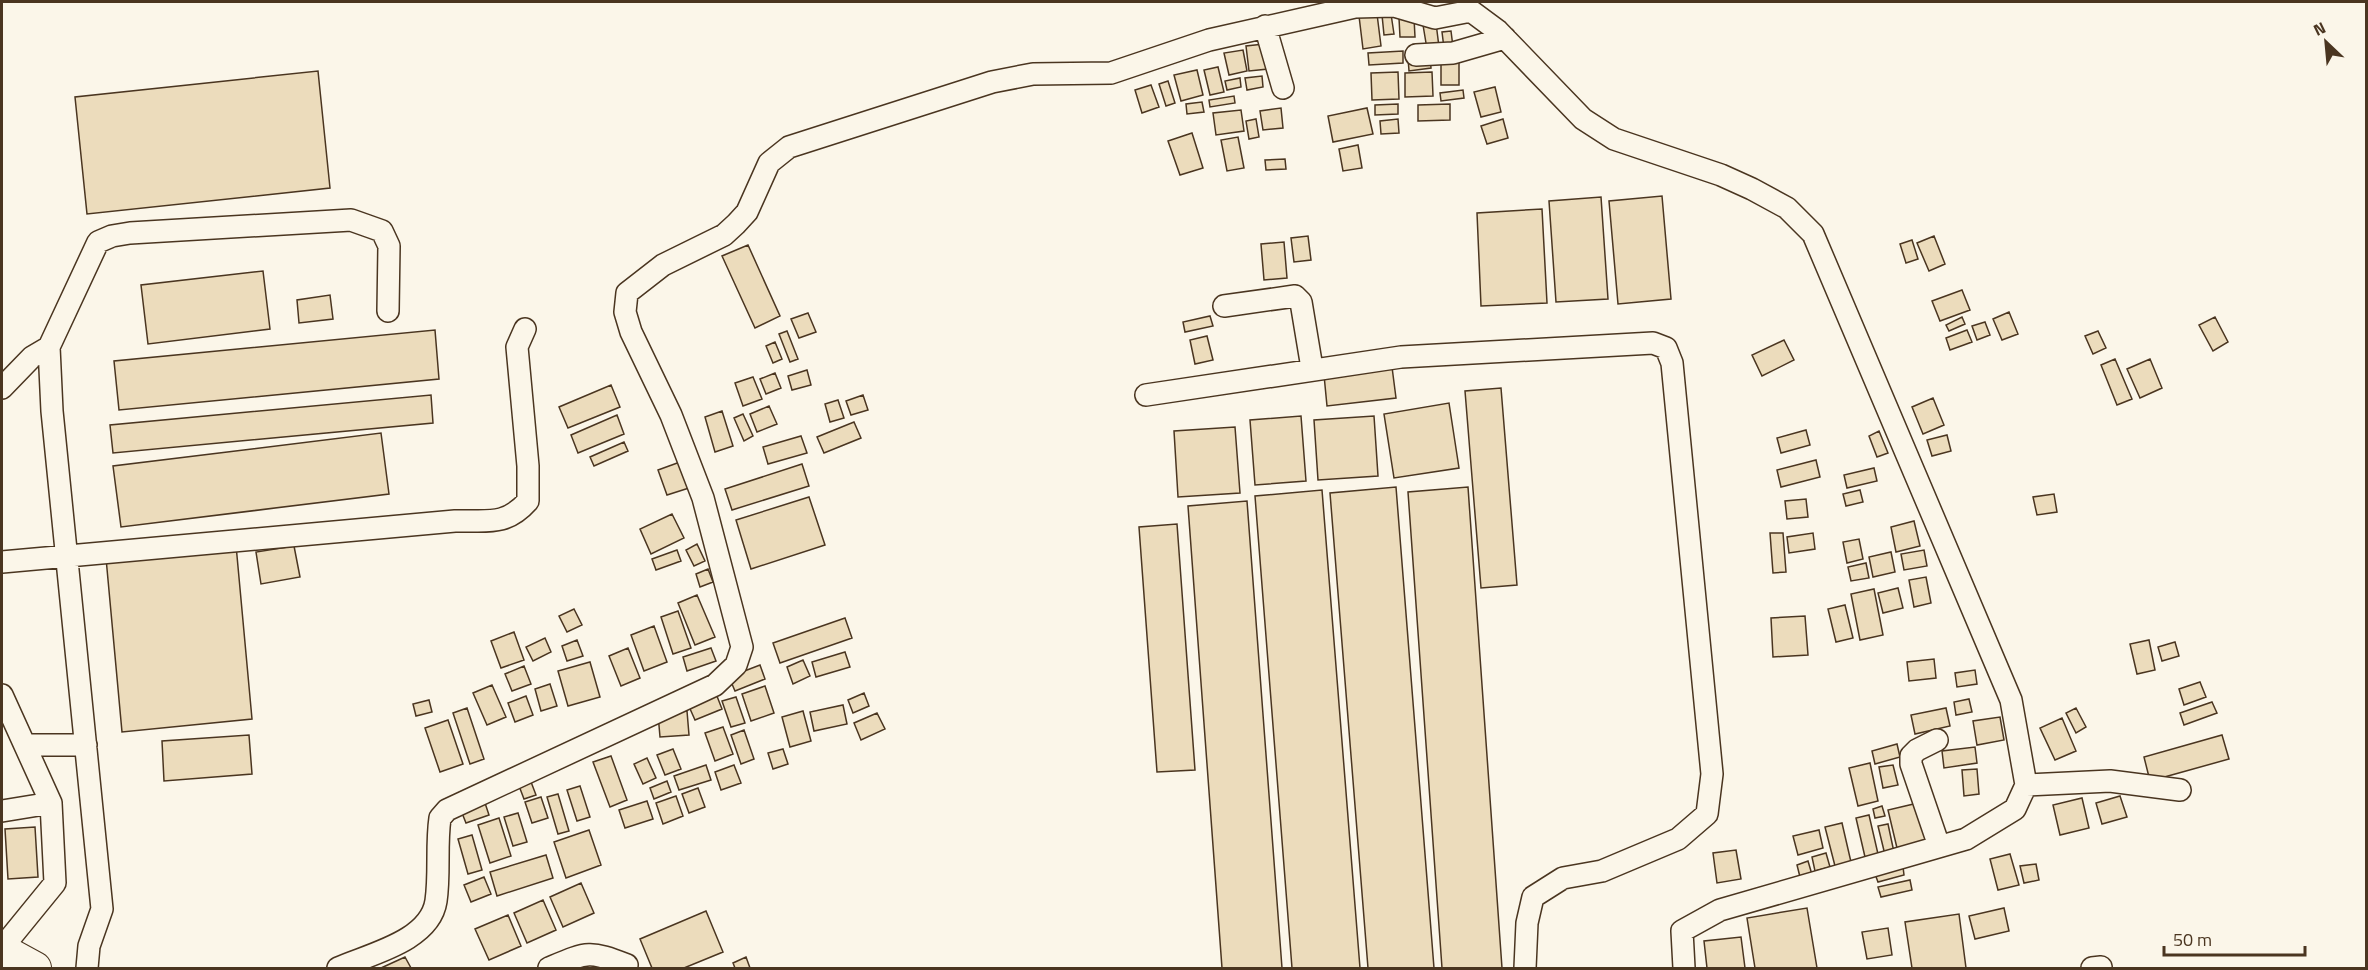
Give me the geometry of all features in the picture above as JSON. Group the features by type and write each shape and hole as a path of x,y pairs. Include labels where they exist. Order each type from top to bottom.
{"street":[{"path":"338,969 412,937 429,922 436,903 440,818 447,810 715,685 736,665 742,647 717,545 686,453 631,332 625,312 627,293 663,265 724,235 736,224 747,212 769,164 789,147 992,82 1033,74 1111,73 1209,40 1355,7 1394,6 1435,18 1472,11 1491,2"},
{"path":"1472,11 1505,38 1583,119 1614,139 1721,175 1752,189 1787,208 1813,234 2011,700 2026,785 2016,809 1966,839 1720,910 1682,932 1684,969"},
{"path":"1266,26 1283,88"},
{"path":"1416,55 1453,54 1505,38"},
{"path":"87,969 89,946 102,909 52,411 49,347 98,242 130,233 351,220 369,225 382,231 389,246 388,311"},
{"path":"1224,306 1295,296 1301,302 1312,368"},
{"path":"2,562 454,521 501,520 515,515 528,501 528,466 517,347 525,329"},
{"path":"1146,396 1312,368 1401,357 1653,343 1666,348 1672,363 1712,774 1707,814 1678,839 1602,871 1563,878 1533,897 1527,923 1525,969"},
{"path":"2,388 32,357 49,347"},
{"path":"2,695 51,802 55,883 13,959"},
{"path":"1937,740 1917,750 1911,756 1911,764 1939,846"},
{"path":"26,745 86,745"},
{"path":"2026,785 2110,781 2180,790"},
{"path":"2,811 51,802"},
{"path":"549,969 588,953 600,954 627,965"}],"building":[{"path":"1377,14 1381,46 1363,49 1359,16"},
{"path":"1391,14 1394,34 1384,35 1382,15"},
{"path":"1399,18 1414,18 1415,37 1400,37"},
{"path":"1436,23 1439,47 1427,49 1423,25"},
{"path":"1451,31 1453,47 1444,48 1442,32"},
{"path":"1264,44 1268,69 1249,71 1246,46"},
{"path":"1243,50 1247,71 1229,75 1224,53"},
{"path":"1403,51 1403,63 1369,65 1368,53"},
{"path":"1430,55 1431,68 1409,71 1408,58"},
{"path":"1441,60 1459,60 1459,85 1441,85"},
{"path":"1218,67 1224,92 1210,95 1204,70"},
{"path":"1197,70 1203,95 1181,101 1174,75"},
{"path":"318,71 330,188 87,214 75,97"},
{"path":"1398,72 1399,99 1372,100 1371,73"},
{"path":"1432,72 1433,96 1405,97 1405,73"},
{"path":"1262,76 1263,87 1247,90 1245,78"},
{"path":"1240,78 1241,87 1227,90 1225,81"},
{"path":"1168,81 1175,103 1166,106 1159,84"},
{"path":"1151,85 1159,107 1142,113 1135,90"},
{"path":"1495,87 1501,112 1481,117 1474,92"},
{"path":"1463,90 1464,98 1441,101 1440,93"},
{"path":"1234,96 1235,103 1210,107 1209,100"},
{"path":"1202,102 1204,112 1187,114 1186,104"},
{"path":"1398,104 1398,114 1375,115 1375,105"},
{"path":"1450,104 1450,120 1418,121 1418,105"},
{"path":"1281,108 1283,128 1263,130 1260,111"},
{"path":"1367,108 1373,134 1333,142 1328,116"},
{"path":"1241,110 1244,131 1216,135 1213,113"},
{"path":"1256,119 1259,137 1249,139 1246,121"},
{"path":"1398,119 1399,133 1381,134 1380,121"},
{"path":"1503,119 1508,138 1487,144 1481,126"},
{"path":"1192,133 1203,168 1180,175 1168,141"},
{"path":"1238,137 1244,168 1227,171 1221,140"},
{"path":"1358,145 1362,168 1343,171 1339,149"},
{"path":"1285,159 1286,169 1266,170 1265,160"},
{"path":"1662,196 1671,299 1618,304 1609,201"},
{"path":"1601,197 1608,299 1556,302 1549,201"},
{"path":"1542,209 1547,303 1481,306 1477,213"},
{"path":"1308,236 1311,260 1294,262 1291,238"},
{"path":"1934,236 1945,264 1929,271 1917,243"},
{"path":"1912,240 1918,259 1906,263 1900,244"},
{"path":"1284,242 1287,278 1264,280 1261,244"},
{"path":"748,245 780,316 755,328 722,256"},
{"path":"263,271 270,329 148,344 141,285"},
{"path":"1962,290 1970,310 1940,321 1932,301"},
{"path":"330,295 333,319 299,323 297,300"},
{"path":"2009,312 2018,334 2002,340 1993,319"},
{"path":"808,313 816,332 799,338 791,319"},
{"path":"1210,316 1213,326 1185,332 1183,322"},
{"path":"1962,317 1965,324 1949,331 1946,325"},
{"path":"2215,317 2228,342 2213,351 2199,325"},
{"path":"1985,322 1990,335 1977,340 1972,326"},
{"path":"435,330 439,379 119,410 114,361"},
{"path":"1967,330 1972,342 1950,350 1946,338"},
{"path":"787,331 798,359 790,362 779,334"},
{"path":"2098,331 2106,348 2093,354 2085,336"},
{"path":"1207,336 1213,360 1195,364 1190,340"},
{"path":"1784,340 1794,360 1762,376 1752,355"},
{"path":"775,342 782,359 773,363 766,346"},
{"path":"2115,359 2132,399 2117,405 2101,365"},
{"path":"2150,359 2162,388 2140,398 2127,369"},
{"path":"1392,367 1396,398 1327,406 1324,375"},
{"path":"807,370 811,385 792,390 788,376"},
{"path":"775,373 781,388 766,394 760,379"},
{"path":"753,377 762,399 743,406 735,383"},
{"path":"611,385 620,407 568,428 559,407"},
{"path":"1501,388 1517,585 1481,588 1465,391"},
{"path":"431,395 433,423 113,453 110,425"},
{"path":"863,395 868,410 851,415 846,401"},
{"path":"1933,398 1944,425 1923,434 1912,407"},
{"path":"838,400 844,418 830,422 825,404"},
{"path":"1449,403 1459,468 1394,478 1384,414"},
{"path":"769,406 777,424 757,432 750,414"},
{"path":"722,411 733,446 715,452 705,417"},
{"path":"743,414 753,436 744,441 734,418"},
{"path":"617,415 624,434 578,453 571,435"},
{"path":"1301,416 1306,481 1255,485 1250,420"},
{"path":"1374,416 1378,476 1318,480 1314,420"},
{"path":"854,422 861,438 824,453 817,437"},
{"path":"1235,427 1240,493 1178,497 1174,431"},
{"path":"1806,430 1810,445 1781,453 1777,438"},
{"path":"1879,431 1888,453 1877,457 1869,436"},
{"path":"381,433 389,494 121,527 113,466"},
{"path":"1947,435 1951,451 1932,456 1927,440"},
{"path":"801,436 807,453 768,464 763,447"},
{"path":"624,442 628,451 594,466 590,457"},
{"path":"1816,460 1820,477 1781,487 1777,470"},
{"path":"680,462 689,488 667,495 658,470"},
{"path":"802,464 809,486 732,510 725,489"},
{"path":"1874,468 1877,481 1847,488 1844,475"},
{"path":"1396,487 1434,968 1368,968 1330,493"},
{"path":"1468,487 1502,968 1442,968 1408,492"},
{"path":"1322,490 1360,968 1292,968 1255,496"},
{"path":"1860,490 1863,502 1846,506 1843,494"},
{"path":"2054,494 2057,512 2037,515 2033,497"},
{"path":"809,497 825,545 751,569 736,520"},
{"path":"1806,499 1808,517 1787,519 1785,501"},
{"path":"1247,501 1282,968 1222,968 1188,506"},
{"path":"672,514 684,538 651,554 640,529"},
{"path":"1914,521 1920,546 1896,552 1891,527"},
{"path":"1177,524 1195,770 1157,772 1139,527"},
{"path":"1770,533 1783,533 1786,572 1773,573"},
{"path":"1813,533 1815,549 1789,553 1787,537"},
{"path":"1859,539 1863,559 1847,563 1843,542"},
{"path":"697,544 705,561 694,566 686,550"},
{"path":"236,545 252,719 122,732 106,558"},
{"path":"294,546 300,577 261,584 256,552"},
{"path":"677,550 681,561 656,570 652,559"},
{"path":"1924,550 1927,566 1904,570 1901,554"},
{"path":"1891,552 1895,572 1873,577 1869,557"},
{"path":"1866,563 1869,578 1851,581 1848,567"},
{"path":"708,569 713,582 700,587 696,574"},
{"path":"1926,577 1931,603 1914,607 1909,580"},
{"path":"1898,588 1903,608 1883,613 1878,593"},
{"path":"1874,589 1883,635 1860,640 1851,594"},
{"path":"697,595 715,637 695,645 678,603"},
{"path":"1845,605 1853,638 1836,642 1828,609"},
{"path":"574,609 582,625 567,632 559,616"},
{"path":"678,611 691,648 673,654 661,617"},
{"path":"1805,616 1808,655 1773,657 1771,618"},
{"path":"845,618 852,638 780,663 773,643"},
{"path":"654,626 667,662 644,671 631,635"},
{"path":"514,632 524,660 501,668 491,641"},
{"path":"545,638 551,652 533,661 526,647"},
{"path":"577,640 583,656 567,661 562,646"},
{"path":"2149,640 2155,670 2137,674 2130,644"},
{"path":"2175,642 2179,656 2162,661 2158,647"},
{"path":"628,648 640,678 621,686 609,656"},
{"path":"711,648 716,661 687,671 683,657"},
{"path":"845,652 850,667 816,677 812,662"},
{"path":"1934,659 1936,678 1909,681 1907,662"},
{"path":"803,660 810,676 793,684 787,667"},
{"path":"590,662 600,697 568,706 558,671"},
{"path":"760,665 765,679 735,691 729,677"},
{"path":"524,666 531,684 512,691 505,674"},
{"path":"1975,670 1977,684 1957,687 1955,673"},
{"path":"2200,682 2206,697 2184,705 2179,689"},
{"path":"550,684 557,706 541,711 535,689"},
{"path":"492,685 506,717 487,725 473,693"},
{"path":"765,686 774,713 751,721 742,694"},
{"path":"715,691 722,709 695,720 687,702"},
{"path":"864,693 869,706 853,713 848,700"},
{"path":"526,696 533,715 515,722 508,703"},
{"path":"736,697 745,723 731,727 722,701"},
{"path":"1969,699 1972,712 1956,715 1954,702"},
{"path":"429,700 432,712 416,716 413,704"},
{"path":"2212,702 2217,713 2184,725 2180,713"},
{"path":"843,705 847,724 814,731 810,712"},
{"path":"467,708 484,759 470,764 453,713"},
{"path":"1946,708 1950,726 1915,734 1911,715"},
{"path":"2076,708 2086,727 2076,733 2066,713"},
{"path":"687,711 689,735 660,737 658,714"},
{"path":"803,711 811,741 790,747 782,717"},
{"path":"877,713 885,729 861,740 854,723"},
{"path":"2000,717 2004,740 1977,745 1973,721"},
{"path":"2062,718 2076,751 2055,760 2040,728"},
{"path":"448,720 463,764 440,772 425,728"},
{"path":"723,727 733,754 715,761 705,733"},
{"path":"744,730 754,759 741,764 731,735"},
{"path":"249,735 252,774 164,781 162,741"},
{"path":"2222,735 2229,759 2150,781 2144,757"},
{"path":"1897,744 1900,757 1875,764 1872,751"},
{"path":"1975,747 1977,763 1944,768 1942,751"},
{"path":"673,749 681,769 665,775 657,755"},
{"path":"783,749 788,764 773,769 768,753"},
{"path":"611,756 627,800 610,807 593,762"},
{"path":"647,758 656,778 643,784 634,764"},
{"path":"1870,763 1878,801 1858,806 1849,768"},
{"path":"706,765 711,780 679,790 674,776"},
{"path":"734,765 741,783 721,790 715,772"},
{"path":"1893,765 1898,785 1883,788 1879,767"},
{"path":"1977,769 1979,794 1964,796 1962,770"},
{"path":"528,774 536,795 524,799 516,778"},
{"path":"667,781 671,792 654,799 650,788"},
{"path":"580,786 590,817 577,821 567,790"},
{"path":"698,788 705,807 689,813 682,794"},
{"path":"558,794 569,831 558,834 547,797"},
{"path":"676,796 683,816 663,824 656,803"},
{"path":"2120,796 2127,817 2102,824 2096,803"},
{"path":"541,797 548,818 532,823 525,802"},
{"path":"2082,798 2089,828 2060,835 2053,805"},
{"path":"484,800 489,815 466,823 460,808"},
{"path":"647,801 653,819 625,828 619,810"},
{"path":"1918,803 1927,841 1897,848 1888,810"},
{"path":"1882,806 1885,816 1875,818 1873,809"},
{"path":"518,813 527,842 513,846 504,817"},
{"path":"1869,815 1878,854 1865,857 1856,818"},
{"path":"499,818 511,856 490,863 478,825"},
{"path":"1842,823 1851,862 1835,866 1825,827"},
{"path":"1888,824 1895,857 1886,859 1878,826"},
{"path":"35,827 38,877 8,879 5,829"},
{"path":"589,830 601,865 566,878 554,842"},
{"path":"1819,830 1823,848 1798,855 1793,836"},
{"path":"472,835 482,870 468,874 458,839"},
{"path":"1736,850 1741,879 1717,883 1713,853"},
{"path":"1826,853 1830,867 1815,871 1812,857"},
{"path":"2010,854 2019,885 1998,890 1990,859"},
{"path":"546,855 553,878 497,896 490,872"},
{"path":"1808,861 1813,878 1801,881 1797,865"},
{"path":"2036,864 2039,880 2024,883 2020,866"},
{"path":"1903,867 1904,875 1878,882 1875,874"},
{"path":"484,877 491,894 471,902 464,885"},
{"path":"1910,880 1912,890 1881,897 1878,887"},
{"path":"581,883 594,913 563,927 550,897"},
{"path":"543,900 556,930 527,943 514,913"},
{"path":"1807,908 1817,968 1755,968 1747,918"},
{"path":"2004,908 2009,931 1975,939 1969,916"},
{"path":"706,911 723,952 684,968 652,968 640,939"},
{"path":"1959,914 1966,968 1912,968 1905,922"},
{"path":"508,915 521,946 489,960 475,929"},
{"path":"1888,928 1892,955 1867,959 1862,932"},
{"path":"1741,937 1745,968 1707,968 1704,941"},
{"path":"405,957 411,968 381,968"},
{"path":"746,957 750,968 735,968 733,963"}]}
